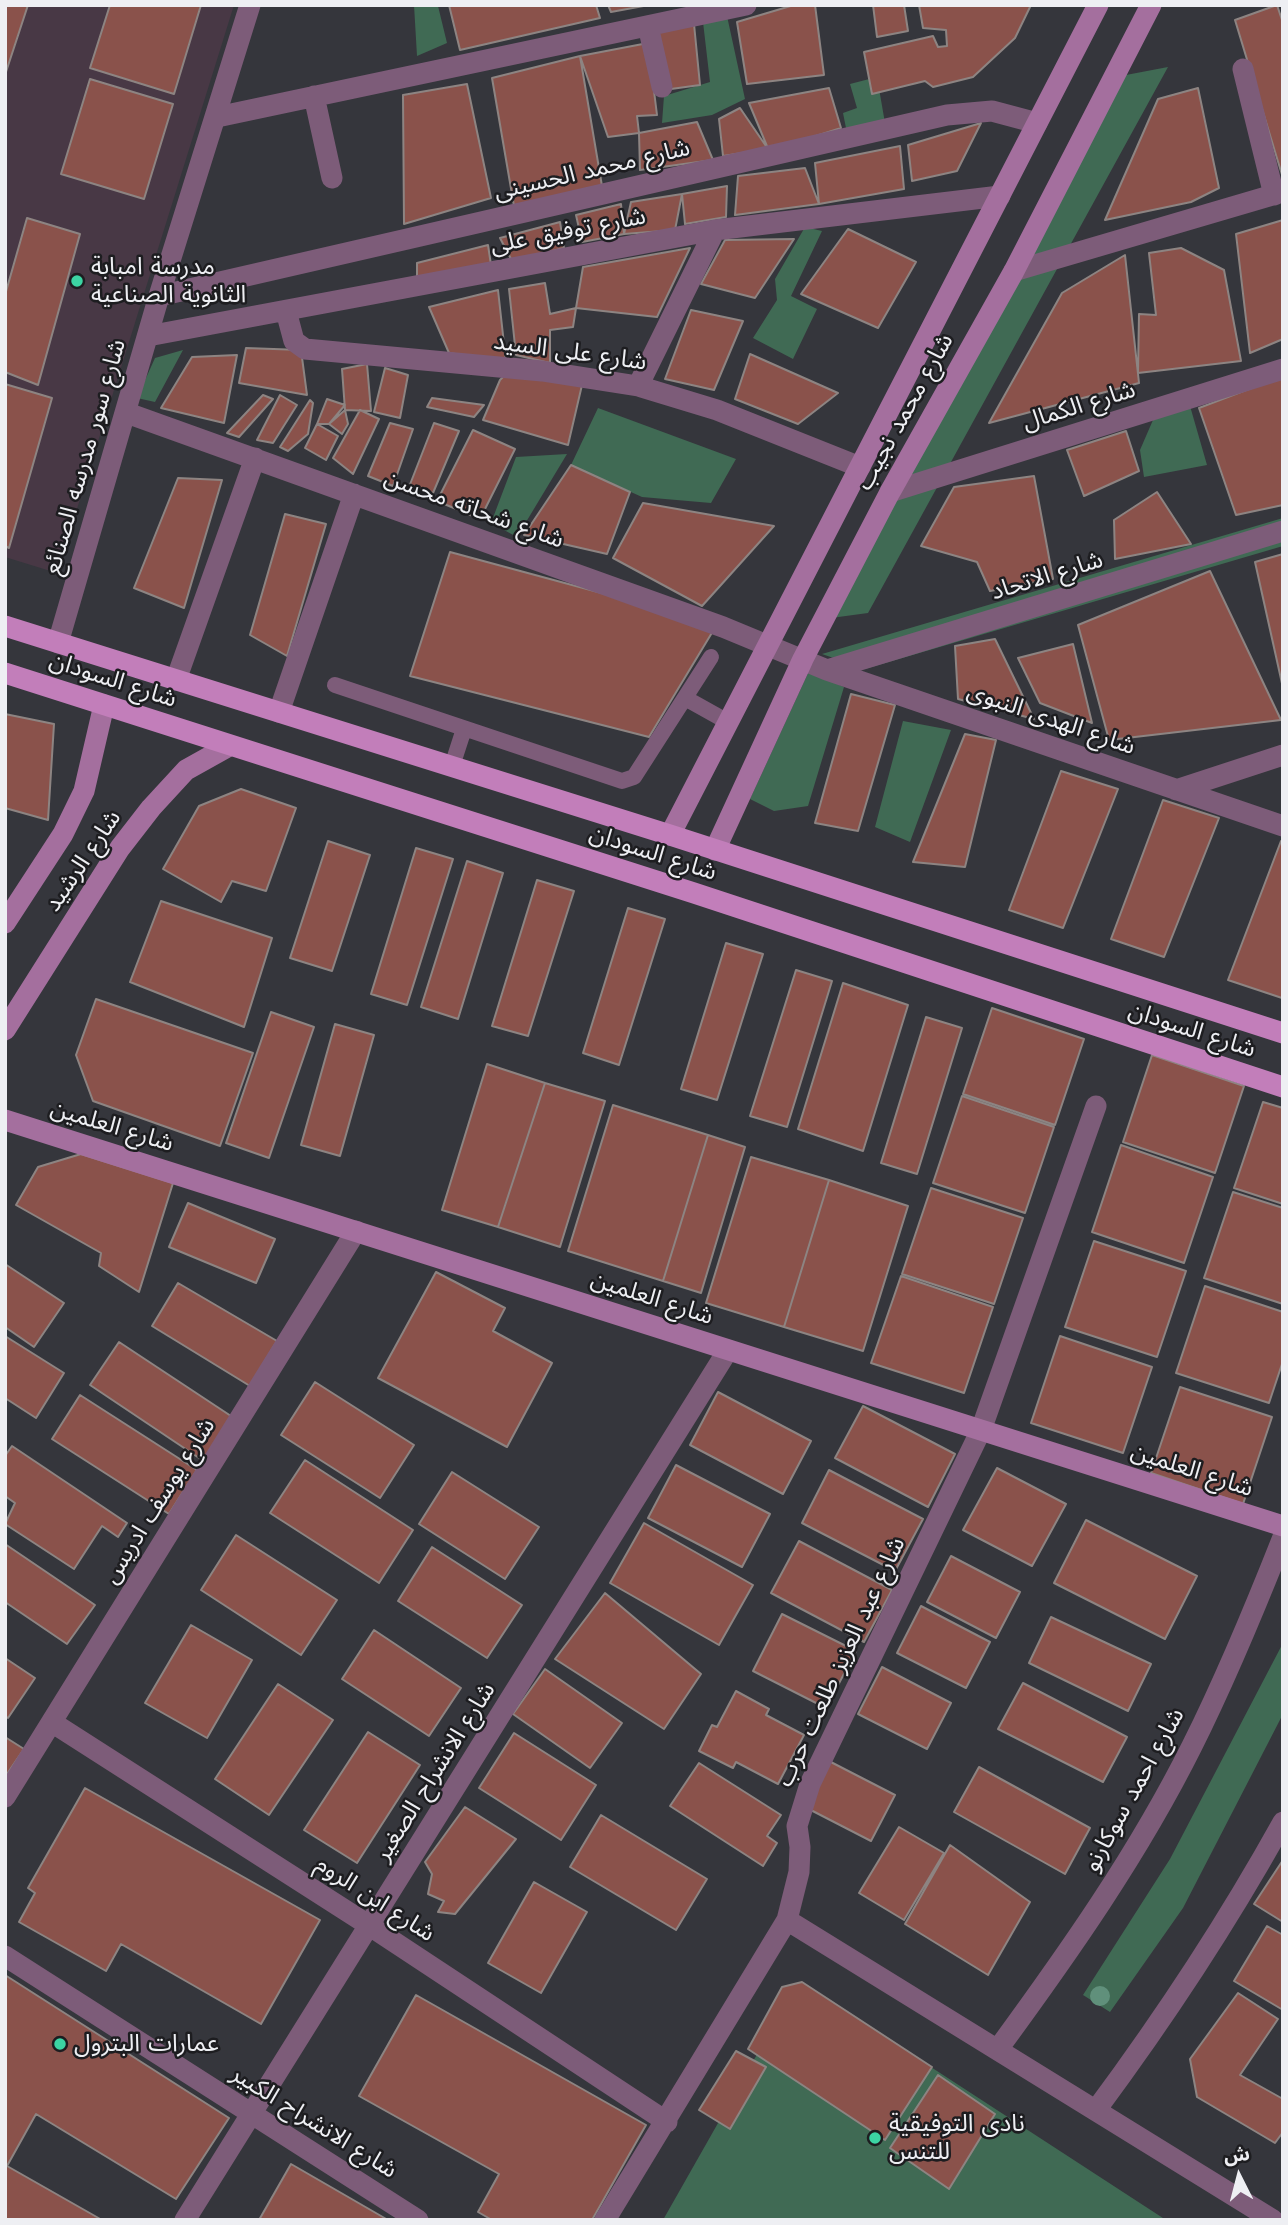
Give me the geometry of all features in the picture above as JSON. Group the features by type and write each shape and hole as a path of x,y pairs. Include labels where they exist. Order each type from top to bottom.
{"main road":[{"name":"شارع السودان","path":"5,626 670,835 1283,1033"},
{"name":"شارع السودان","path":"5,673 694,893 1283,1087"}],"street":[{"name":"شارع سور مدرسه الصنائع","path":"58,643 159,296 250,5"},
{"path":"217,117 746,5"},
{"name":"شارع محمد نجيب","path":"670,835 1098,5"},
{"name":"شارع محمد نجيب","path":"715,850 803,659 890,492 1014,271 1151,5"},
{"path":"649,26 662,87"},
{"path":"1014,271 1279,194 1243,69"},
{"path":"314,96 331,178"},
{"name":"شارع محمد الحسينى","path":"159,296 947,115 992,111 1037,123"},
{"name":"شارع توفيق على","path":"148,337 715,230 1000,196"},
{"path":"638,386 715,230"},
{"name":"شارع على السيد","path":"285,311 294,341 305,349 542,371 638,386 717,410 860,467"},
{"name":"شارع الكمال","path":"890,492 1283,369"},
{"name":"شارع شحاته محسن","path":"127,413 769,644 803,659"},
{"path":"176,680 255,458"},
{"path":"279,712 354,494"},
{"name":"شارع الاتحاد","path":"827,670 1283,531"},
{"name":"شارع الهدى النبوى","path":"803,659 827,670 1283,825"},
{"name":"شارع الرشيد","path":"5,922 63,834 84,791 104,705"},
{"name":"شارع الرشيد","path":"5,1030 120,848 151,808 186,770 229,746"},
{"path":"1176,790 1283,755"},
{"name":"شارع عبد العزيز طلعت حرب","path":"605,2220 667,2122 787,1920 799,1872 797,1826 810,1784 981,1430 1096,1106"},
{"name":"شارع العلمين","path":"5,1121 1283,1526"},
{"name":"شارع يوسف ادريس","path":"5,1797 356,1231"},
{"name":"شارع الانشراح الصغير","path":"186,2220 728,1350"},
{"name":"شارع احمد سوكارنو","path":"998,2049 1069,1953 1133,1852 1192,1747 1243,1638 1283,1537"},
{"name":"شارع ابن الروم","path":"53,1723 370,1926 667,2122"},
{"path":"1096,2110 1171,2009 1238,1903 1283,1822"},
{"path":"787,1920 1272,2220"},
{"name":"شارع الانشراح الكبير","path":"5,1956 418,2220"}],"lane":[{"path":"335,685 622,781 634,777 711,657"},
{"path":"685,698 728,722"},
{"path":"452,766 464,729"}],"shaded area":[{"name":"مدرسة امبابة الثانوية الصناعية","path":"5,5 234,5 57,573 5,557"}],"green space":[{"path":"414,5 438,6 447,43 417,56"},
{"path":"727,16 745,99 712,115 662,123 664,96 710,82 703,22"},
{"path":"1168,67 868,613 831,618 1126,75"},
{"path":"877,77 885,123 846,128 843,113 857,108 850,84"},
{"path":"805,227 822,231 791,296 817,309 793,359 753,338 777,300 775,279"},
{"path":"183,350 155,402 137,398 155,358"},
{"path":"1190,406 1207,465 1144,477 1140,450 1153,420"},
{"path":"598,408 736,459 711,503 642,497 571,465"},
{"path":"567,454 517,537 491,523 516,457"},
{"path":"1283,518 1283,546 865,669 822,654"},
{"path":"809,671 844,687 808,806 774,811 750,799"},
{"path":"903,721 951,730 910,842 875,827"},
{"path":"1283,1643 1283,1714 1183,1908 1110,2012 1083,1995 1170,1859"},
{"name":"نادى التوفيقية للتنس","path":"811,1989 1166,2220 663,2220 793,1991"}],"building":[{"path":"5,5 28,5 5,75"},
{"path":"110,5 201,5 174,94 90,68"},
{"path":"449,5 596,5 600,18 460,50"},
{"path":"608,5 649,5 611,12"},
{"path":"794,5 815,5 824,75 747,84 737,22"},
{"path":"873,5 904,5 908,31 877,37"},
{"path":"919,5 1031,5 1015,38 973,77 933,87 925,81 872,94 864,52 933,36 938,47 947,46 946,30 923,28"},
{"path":"1277,5 1283,23 1283,178 1235,20"},
{"path":"694,24 700,85 671,89 658,31"},
{"path":"648,43 657,115 637,116 639,133 608,137 580,56"},
{"path":"580,56 602,186 514,206 492,78"},
{"path":"90,79 173,104 144,199 61,174"},
{"path":"467,84 491,198 404,224 403,95"},
{"path":"829,88 841,128 769,151 749,103"},
{"path":"1198,88 1219,188 1191,202 1105,220 1158,99"},
{"path":"740,108 768,149 723,156 719,119"},
{"path":"697,122 713,160 640,170 639,133"},
{"path":"981,123 957,171 912,181 908,145"},
{"path":"900,146 904,189 819,204 815,163"},
{"path":"805,168 819,204 735,215 738,176"},
{"path":"727,186 726,217 685,224 682,194"},
{"path":"682,194 675,230 624,234 631,202"},
{"path":"621,204 624,234 582,242 576,215"},
{"path":"27,218 80,234 38,385 5,372 5,295"},
{"path":"1283,220 1283,339 1250,353 1236,234"},
{"path":"560,222 564,248 512,261 500,238"},
{"path":"848,229 916,262 878,328 801,294"},
{"path":"794,239 755,298 701,284 725,240"},
{"path":"488,245 491,265 417,281 417,263"},
{"path":"690,248 657,317 576,308 583,267"},
{"path":"1181,248 1224,270 1241,361 1138,373 1139,314 1156,315 1149,253"},
{"path":"1125,255 1139,383 989,423 1062,293"},
{"path":"545,283 550,314 576,308 573,327 550,330 550,363 516,355 509,289"},
{"path":"498,290 506,362 449,353 429,307"},
{"path":"691,310 743,321 714,390 665,379"},
{"path":"246,348 301,350 307,395 239,383"},
{"path":"750,354 838,393 798,424 735,399"},
{"path":"237,355 224,423 161,408 192,357"},
{"path":"367,364 371,411 345,410 342,369"},
{"path":"385,368 408,375 400,418 374,412"},
{"path":"507,373 582,385 568,445 483,420 500,380"},
{"path":"1283,376 1283,505 1236,515 1199,408"},
{"path":"5,384 52,398 9,548 5,546"},
{"path":"263,395 273,399 239,437 227,433"},
{"path":"280,395 297,405 273,443 257,440"},
{"path":"432,398 484,405 474,417 427,407"},
{"path":"327,399 345,405 329,424 317,424"},
{"path":"310,400 313,403 308,434 288,451 280,447"},
{"path":"345,410 348,424 342,434 329,424"},
{"path":"360,410 379,419 353,474 333,458"},
{"path":"390,423 413,429 393,486 368,476"},
{"path":"434,423 459,431 433,493 409,487"},
{"path":"317,424 338,436 326,460 305,448"},
{"path":"473,430 515,449 480,519 437,501"},
{"path":"1126,431 1139,471 1084,496 1067,450"},
{"path":"571,465 630,492 607,554 524,535"},
{"path":"1034,476 1053,579 990,591 977,562 921,546 954,487"},
{"path":"178,478 222,480 184,608 134,588"},
{"path":"1157,492 1191,544 1115,559 1114,520"},
{"path":"643,503 774,526 702,606 613,558"},
{"path":"285,514 326,524 287,656 250,635"},
{"path":"450,552 609,595 713,631 649,737 410,676"},
{"path":"1283,554 1283,688 1255,562"},
{"path":"1210,571 1281,720 1109,740 1078,625"},
{"path":"995,639 1034,719 958,699 955,646"},
{"path":"1073,644 1092,723 1040,703 1018,658"},
{"path":"851,694 895,705 858,831 815,823"},
{"path":"5,714 54,724 48,820 5,808"},
{"path":"965,734 996,740 965,867 913,862"},
{"path":"1061,771 1118,789 1063,928 1009,910"},
{"path":"241,789 296,808 266,891 232,881 221,902 163,869 199,806"},
{"path":"1163,800 1219,818 1164,957 1111,939"},
{"path":"328,841 370,855 332,971 290,958"},
{"path":"1283,841 1282,998 1228,980"},
{"path":"416,848 453,859 407,1005 371,994"},
{"path":"467,861 503,873 458,1019 421,1007"},
{"path":"537,880 574,891 528,1036 492,1026"},
{"path":"161,901 272,938 244,1027 130,982"},
{"path":"628,908 665,919 619,1065 583,1053"},
{"path":"726,943 763,954 717,1100 681,1089"},
{"path":"796,970 832,981 787,1127 750,1116"},
{"path":"843,983 908,1005 863,1151 798,1129"},
{"path":"96,999 253,1053 220,1146 93,1101 76,1055"},
{"path":"992,1008 1084,1039 1055,1125 963,1094"},
{"path":"271,1012 314,1027 269,1158 226,1143"},
{"path":"926,1017 962,1028 917,1174 881,1163"},
{"path":"335,1024 374,1035 340,1156 301,1145"},
{"path":"1152,1055 1244,1086 1215,1173 1123,1142"},
{"path":"487,1064 545,1083 498,1227 442,1210"},
{"path":"545,1083 605,1101 560,1247 498,1227"},
{"path":"962,1096 1054,1127 1025,1213 933,1183"},
{"path":"1263,1102 1283,1108 1283,1204 1234,1188"},
{"path":"613,1105 708,1135 663,1281 568,1251"},
{"path":"708,1135 745,1147 701,1293 663,1281"},
{"path":"1121,1145 1213,1177 1184,1263 1092,1232"},
{"path":"81,1154 173,1183 139,1292 99,1266 101,1253 16,1205 38,1167"},
{"path":"751,1157 829,1180 784,1327 706,1303"},
{"path":"829,1180 908,1206 863,1351 784,1327"},
{"path":"931,1188 1023,1218 994,1304 902,1274"},
{"path":"1233,1192 1283,1208 1283,1304 1204,1278"},
{"path":"188,1203 275,1239 256,1283 169,1247"},
{"path":"1094,1241 1186,1271 1157,1357 1065,1327"},
{"path":"5,1264 64,1303 34,1347 5,1327"},
{"path":"436,1272 505,1308 493,1331 552,1363 507,1447 378,1378"},
{"path":"901,1276 993,1307 964,1393 871,1363"},
{"path":"178,1283 277,1341 250,1386 152,1326"},
{"path":"1205,1286 1283,1312 1283,1361 1269,1403 1176,1373"},
{"path":"5,1336 64,1373 36,1418 5,1398"},
{"path":"1060,1336 1152,1367 1123,1453 1031,1423"},
{"path":"119,1342 237,1420 208,1464 90,1385"},
{"path":"315,1382 414,1445 380,1498 281,1435"},
{"path":"1180,1387 1272,1417 1243,1504 1151,1473"},
{"path":"718,1392 811,1441 783,1494 690,1445"},
{"path":"80,1395 197,1470 169,1514 52,1439"},
{"path":"863,1406 955,1454 928,1507 835,1458"},
{"path":"12,1446 127,1523 118,1537 102,1526 74,1569 5,1524 15,1503 5,1496 5,1456"},
{"path":"305,1460 413,1530 379,1583 270,1513"},
{"path":"676,1465 770,1514 742,1567 648,1518"},
{"path":"997,1468 1066,1504 1032,1566 963,1530"},
{"path":"829,1470 923,1519 895,1571 802,1523"},
{"path":"452,1472 539,1527 505,1579 419,1524"},
{"path":"1086,1520 1197,1576 1165,1639 1054,1583"},
{"path":"644,1523 753,1585 719,1645 610,1583"},
{"path":"236,1535 337,1600 301,1655 201,1590"},
{"path":"799,1541 892,1590 864,1642 771,1593"},
{"path":"5,1544 95,1605 67,1644 5,1602"},
{"path":"432,1547 522,1605 487,1658 398,1601"},
{"path":"951,1556 1020,1592 996,1638 927,1602"},
{"path":"605,1593 701,1674 664,1729 555,1659"},
{"path":"921,1606 990,1642 966,1688 897,1653"},
{"path":"782,1614 856,1651 826,1708 753,1671"},
{"path":"1051,1617 1151,1664 1128,1711 1029,1663"},
{"path":"191,1625 252,1660 207,1738 145,1703"},
{"path":"374,1630 461,1688 429,1736 342,1679"},
{"path":"5,1658 35,1678 8,1718 5,1716"},
{"path":"882,1667 951,1703 927,1749 858,1714"},
{"path":"545,1669 622,1723 590,1768 513,1714"},
{"path":"1023,1683 1127,1737 1103,1782 998,1729"},
{"path":"278,1684 333,1720 269,1815 215,1779"},
{"path":"736,1691 769,1709 766,1715 804,1735 778,1784 736,1762 733,1768 699,1751 712,1725 717,1727"},
{"path":"368,1732 420,1765 357,1863 304,1830"},
{"path":"514,1733 596,1785 561,1840 479,1788"},
{"path":"5,1737 24,1749 5,1777"},
{"path":"825,1759 895,1795 871,1841 801,1805"},
{"path":"699,1763 781,1815 767,1836 777,1843 763,1866 670,1806"},
{"path":"979,1767 1090,1828 1065,1874 954,1812"},
{"path":"85,1788 320,1920 261,2024 121,1944 106,1971 19,1922 35,1893 28,1888"},
{"path":"465,1807 516,1839 455,1914 438,1912 444,1901 428,1894 432,1874 425,1862"},
{"path":"601,1815 707,1879 676,1930 570,1867"},
{"path":"899,1827 944,1853 904,1920 859,1893"},
{"path":"950,1845 1030,1902 988,1975 905,1924"},
{"path":"1283,1860 1283,1922 1254,1904"},
{"path":"534,1882 587,1912 541,1993 488,1963"},
{"path":"1267,1926 1283,1935 1283,2010 1234,1981"},
{"name":"عمارات البترول","path":"5,1975 229,2118 176,2199 36,2114 7,2166 102,2220 5,2220"},
{"path":"802,1982 932,2067 885,2140 748,2049 782,1987"},
{"path":"1238,1993 1278,2019 1240,2075 1283,2099 1283,2132 1275,2143 1197,2097 1190,2059"},
{"path":"416,1995 646,2125 592,2220 492,2220 478,2212 499,2174 359,2096"},
{"path":"736,2051 766,2067 730,2129 699,2110"},
{"path":"938,2075 995,2114 949,2189 890,2148"},
{"path":"291,2164 388,2220 259,2220"}],"place":[{"name":"مدرسة امبابة الثانوية الصناعية","path":"77,281"},
{"name":"عمارات البترول","path":"60,2044"},
{"name":"نادى التوفيقية للتنس","path":"875,2138"}]}
